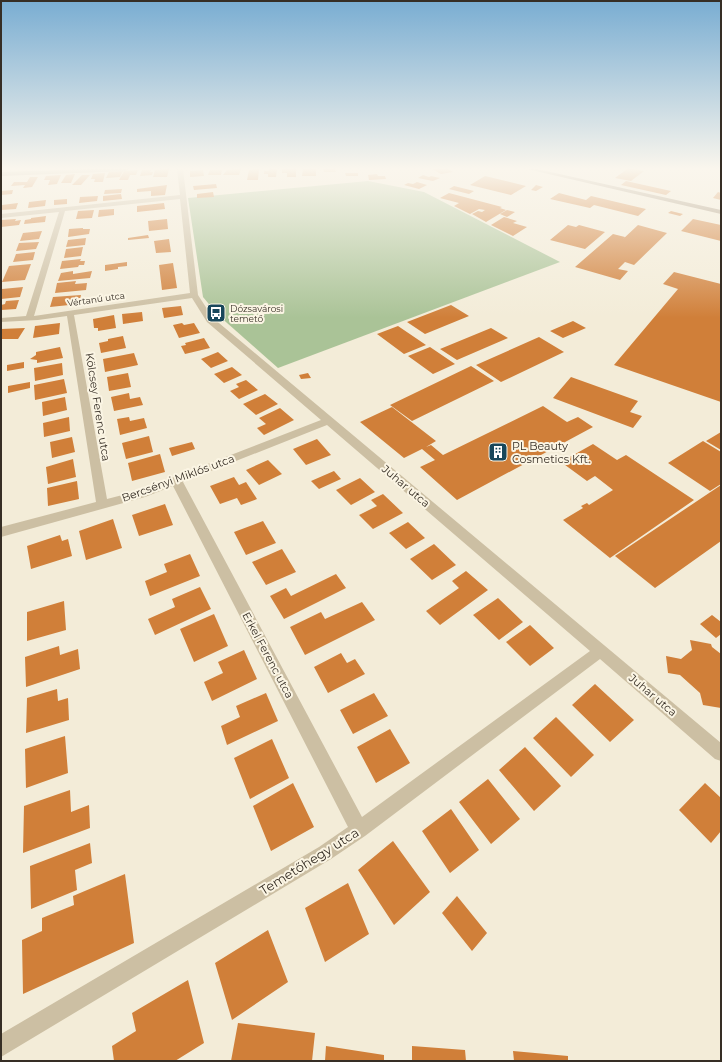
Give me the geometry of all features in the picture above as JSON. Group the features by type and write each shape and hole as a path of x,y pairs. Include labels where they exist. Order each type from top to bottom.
{"street":[{"path":"29,318 60,219"},
{"name":"Juhar utca","path":"185,219 194,295 210,320 721,753"},
{"name":"Vértanú utca","path":"1,320 70,313 194,295"},
{"name":"Kölcsey Ferenc utca","path":"70,313 102,505"},
{"name":"Bercsényi Miklós utca","path":"1,532 141,494 329,420"},
{"name":"Erkel Ferenc utca","path":"176,480 359,830"},
{"name":"Temetőhegy utca","path":"1,1046 325,853 359,830 600,651"}],"green space":[{"path":"191,219 476,219 560,262 278,368 218,315 203,297"}],"building":[{"path":"16,219 15,221 21,220 19,225 1,227 1,220"},
{"path":"46,219 45,222 24,224 25,220"},
{"path":"167,219 168,229 149,231 148,221"},
{"path":"480,219 492,219 486,222"},
{"path":"501,219 509,219 517,221 513,223 527,227 513,236 491,225"},
{"path":"693,219 721,225 721,241 681,231"},
{"path":"568,225 576,227 579,225 605,232 585,249 550,240"},
{"path":"638,225 667,233 634,265 625,262 618,269 628,271 620,280 575,267 613,234 625,237 622,240"},
{"path":"69,229 90,229 89,234 68,237"},
{"path":"42,231 39,239 20,241 23,233"},
{"path":"148,235 149,238 128,240 128,238"},
{"path":"86,238 85,245 66,247 68,240"},
{"path":"169,239 171,252 156,253 154,241"},
{"path":"39,242 36,249 16,251 19,243"},
{"path":"83,247 81,256 64,258 66,249"},
{"path":"35,252 33,260 13,262 16,254"},
{"path":"81,259 80,261 85,261 84,265 60,269 62,261"},
{"path":"127,262 127,266 105,271 105,265"},
{"path":"173,263 177,288 162,290 159,265"},
{"path":"31,264 25,280 2,282 9,266"},
{"path":"73,271 73,274 92,271 90,278 58,281 61,273"},
{"path":"674,272 721,284 721,402 614,365 678,289 663,284"},
{"path":"76,281 75,284 87,283 86,290 55,293 57,283"},
{"path":"23,287 20,297 1,299 2,289"},
{"path":"81,295 79,304 50,307 53,297"},
{"path":"19,300 16,309 1,310 1,305 5,304 6,301"},
{"path":"451,305 469,316 425,334 407,322"},
{"path":"181,306 183,315 164,318 162,308"},
{"path":"142,312 143,321 123,324 122,314"},
{"path":"114,315 116,328 98,331 98,328 94,328 93,319"},
{"path":"573,321 586,328 563,338 550,331"},
{"path":"60,323 59,334 33,338 35,326"},
{"path":"182,323 184,325 194,323 200,333 179,338 173,325"},
{"path":"398,326 426,345 404,354 377,334"},
{"path":"25,328 18,339 1,339 1,329"},
{"path":"491,328 508,338 457,360 440,349"},
{"path":"123,336 126,348 101,353 99,343 108,341 108,339"},
{"path":"539,337 564,352 501,382 476,365"},
{"path":"204,338 210,348 185,354 181,346 186,345 185,343"},
{"path":"60,347 63,358 37,363 37,360 30,359 36,355 36,352"},
{"path":"430,347 455,364 433,374 408,356"},
{"path":"218,352 228,361 211,368 201,359"},
{"path":"134,353 138,365 105,372 103,359"},
{"path":"24,362 24,368 7,371 7,365"},
{"path":"62,363 63,375 35,381 34,368"},
{"path":"471,366 494,381 412,421 390,405"},
{"path":"232,367 242,375 224,383 214,374"},
{"path":"128,373 131,387 109,391 107,377"},
{"path":"308,373 311,378 301,379 299,375"},
{"path":"571,377 638,401 630,412 642,416 633,428 553,398"},
{"path":"64,379 67,393 35,400 34,385"},
{"path":"246,380 258,390 239,399 230,391 239,387 236,384"},
{"path":"30,382 30,388 8,393 8,386"},
{"path":"129,393 130,399 140,397 143,405 114,411 111,397"},
{"path":"265,394 278,404 256,415 243,404"},
{"path":"65,397 67,410 43,416 42,402"},
{"name":"PL Beauty Cosmetics Kft.","path":"543,406 567,422 578,417 593,427 457,500 420,467 435,460 422,449 404,458 360,422 392,407 436,441 426,447 431,445 443,455"},
{"path":"280,408 294,420 264,435 257,428 266,424 259,418"},
{"path":"69,417 70,431 44,437 43,423"},
{"path":"129,417 130,421 144,418 147,428 120,435 117,419"},
{"path":"721,432 721,450 706,441"},
{"path":"149,436 153,452 126,459 122,443"},
{"path":"72,437 75,452 52,458 50,442"},
{"path":"317,439 331,455 306,465 293,449"},
{"path":"703,441 721,452 721,484 710,491 668,463"},
{"path":"192,442 195,449 172,456 169,448"},
{"path":"593,444 617,460 626,455 694,500 610,558 563,520 583,508 581,506 587,503 589,505 613,490 595,476 587,481 561,462"},
{"path":"160,454 165,472 132,481 128,463"},
{"path":"73,459 76,477 48,484 46,467"},
{"path":"268,460 282,474 259,485 246,470"},
{"path":"334,471 341,479 319,489 311,481"},
{"path":"234,477 239,485 246,482 257,499 241,505 237,498 220,504 210,486"},
{"path":"360,478 375,492 351,505 336,490"},
{"path":"77,481 79,499 48,506 47,488"},
{"path":"721,485 721,541 655,588 615,556"},
{"path":"383,494 403,513 373,529 359,515 377,506 371,500"},
{"path":"165,504 173,525 139,536 132,515"},
{"path":"113,519 122,548 86,560 79,531"},
{"path":"263,521 276,543 246,555 234,532"},
{"path":"408,522 425,538 406,549 389,533"},
{"path":"60,535 62,541 68,539 72,556 31,569 27,546"},
{"path":"434,544 456,565 432,580 410,559"},
{"path":"282,549 296,572 266,585 252,562"},
{"path":"190,554 200,576 150,596 145,581 167,572 164,564"},
{"path":"466,571 488,590 440,625 426,611 459,588 452,581"},
{"path":"336,574 346,588 284,619 270,596 286,588 291,596"},
{"path":"200,587 211,609 155,635 148,619 175,607 172,599"},
{"path":"498,598 523,622 499,640 473,615"},
{"path":"64,601 66,630 27,641 27,612"},
{"path":"362,602 375,620 305,655 290,627 321,612 325,619"},
{"path":"214,614 228,646 194,662 180,629"},
{"path":"712,615 721,622 721,634 716,638 700,624"},
{"path":"530,625 554,648 530,666 506,642"},
{"path":"690,640 711,644 712,647 721,654 721,708 703,705 700,693 680,675 668,673 666,656 681,659 692,650"},
{"path":"59,646 60,655 78,649 80,669 26,687 25,657"},
{"path":"244,650 257,679 212,701 204,682 223,673 218,662"},
{"path":"341,653 347,663 355,659 365,674 328,693 314,667"},
{"path":"595,684 634,720 610,742 572,705"},
{"path":"57,689 58,701 68,698 69,720 26,733 27,698"},
{"path":"266,693 278,721 227,745 221,726 240,717 236,706"},
{"path":"374,693 388,716 353,734 340,710"},
{"path":"556,717 594,755 571,777 533,738"},
{"path":"390,729 410,763 376,783 357,747"},
{"path":"65,736 68,773 26,788 25,749"},
{"path":"272,739 289,778 250,799 234,758"},
{"path":"525,747 561,786 534,811 499,770"},
{"path":"488,779 520,819 491,844 459,802"},
{"path":"293,783 314,827 271,851 253,806"},
{"path":"705,783 721,798 721,831 711,843 679,810"},
{"path":"70,790 71,812 89,805 90,828 23,853 24,806"},
{"path":"451,809 479,850 450,873 422,831"},
{"path":"393,841 430,892 394,925 358,870"},
{"path":"90,843 92,863 75,870 77,890 31,909 30,866"},
{"path":"125,874 134,943 23,994 22,940 42,931 42,918 74,905 73,896"},
{"path":"348,883 369,934 325,962 305,908"},
{"path":"457,896 487,933 472,951 442,913"},
{"path":"268,930 288,982 232,1020 215,963"},
{"path":"188,980 204,1043 175,1061 114,1061 112,1046 136,1031 132,1013"},
{"path":"238,1023 315,1033 312,1061 231,1061"},
{"path":"326,1046 384,1055 384,1061 325,1061"},
{"path":"412,1046 465,1050 466,1061 412,1061"},
{"path":"513,1051 568,1056 568,1061 514,1061"}],"place":[{"name":"Dózsavárosi temető","path":"216,313"},
{"name":"PL Beauty Cosmetics Kft.","path":"498,452"}]}
